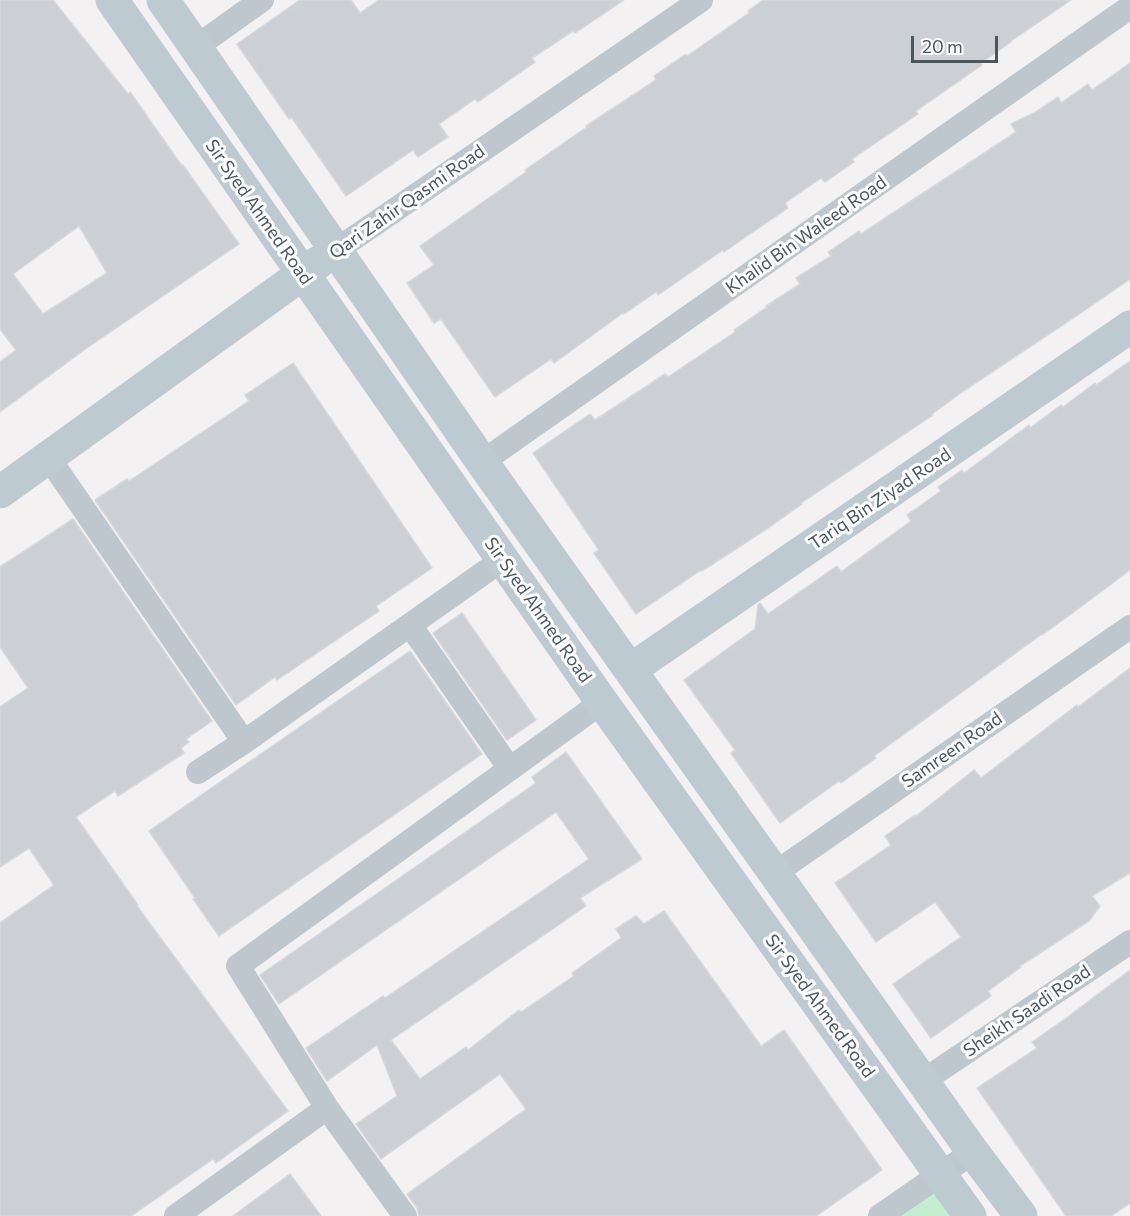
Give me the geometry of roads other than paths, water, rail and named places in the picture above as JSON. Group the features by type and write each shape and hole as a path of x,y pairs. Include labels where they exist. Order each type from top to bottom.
{"street":[{"name":"Sir Syed Ahmed Road","path":"112,0 602,702 970,1216"},
{"path":"163,0 482,462 973,1152 1021,1216"},
{"path":"196,46 262,0"},
{"name":"Qari Zahir Qasmi Road","path":"0,492 302,274 701,0"},
{"name":"Khalid Bin Waleed Road","path":"482,462 1130,7"},
{"name":"Tariq Bin Ziyad Road","path":"630,670 1130,327"},
{"path":"48,457 244,742"},
{"path":"198,772 502,560"},
{"path":"410,625 510,769"},
{"name":"Samreen Road","path":"775,873 1130,627"},
{"path":"405,1216 327,1108 238,966 602,702"},
{"name":"Sheikh Saadi Road","path":"923,1081 1130,942"},
{"path":"176,1216 327,1108"},
{"path":"880,1216 973,1152"}]}
